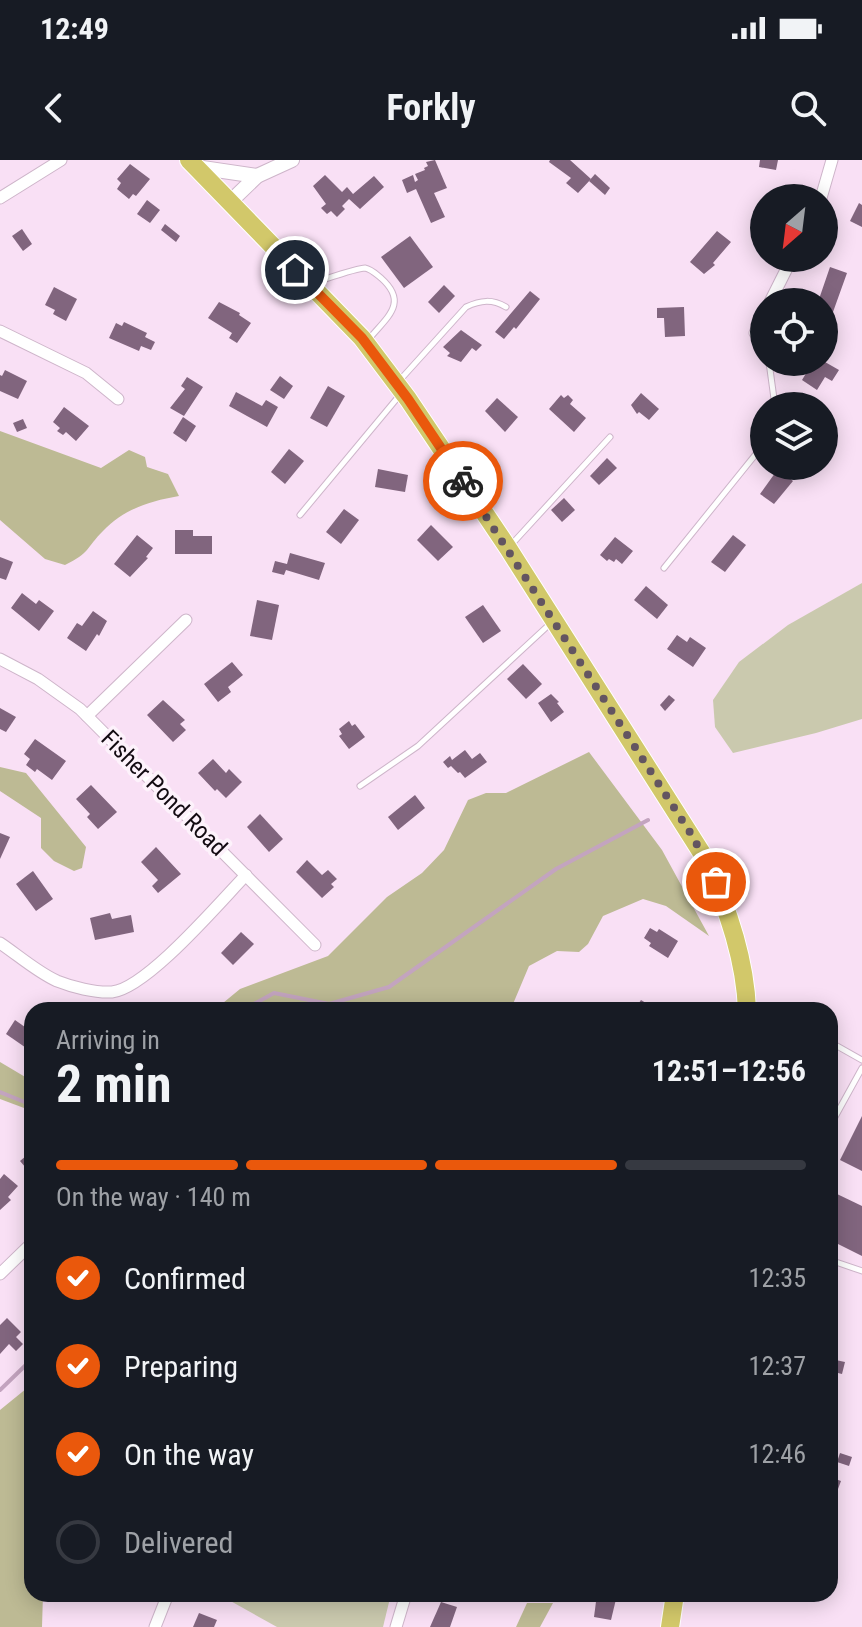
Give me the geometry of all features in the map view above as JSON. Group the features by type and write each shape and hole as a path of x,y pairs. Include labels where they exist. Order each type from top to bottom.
{"highway":[{"path":"192,163 366,343 508,548 703,855 716,882 737,947 746,1002"},
{"path":"670,1627 674,1602"}],"street":[{"path":"0,198 61,160"},
{"path":"230,202 257,176 292,160"},
{"path":"825,184 832,160"},
{"path":"192,163 257,176"},
{"path":"0,331 86,373 118,399"},
{"path":"87,716 186,620"},
{"name":"Fisher Pond Road","path":"0,659 38,679 87,716 315,945"},
{"path":"0,943 56,980 111,992 130,986 159,963 246,875"},
{"path":"0,1274 24,1251"},
{"path":"155,1627 165,1602"},
{"path":"396,1627 404,1602"}],"lane":[{"path":"308,284 363,268 373,271 388,284 396,298 395,306 366,343"},
{"path":"300,515 466,307 479,301 496,301 506,307"},
{"path":"508,548 610,437"},
{"path":"664,568 750,461"},
{"path":"360,786 418,746 553,621"},
{"path":"838,1046 862,1060"},
{"path":"838,1112 862,1068"},
{"path":"838,1263 862,1271"}],"green space":[{"path":"862,583 862,719 733,753 715,727 713,700 739,662 788,625"},
{"path":"232,1602 389,1602 383,1627 277,1627"}],"shaded area":[{"path":"0,431 101,468 129,450 145,457 147,467 168,474 179,496 148,503 120,517 84,553 65,565 45,559 0,520"},
{"path":"589,752 662,850 709,936 666,906 643,899 603,916 588,944 579,952 557,951 529,966 514,1002 224,1002 240,989 328,956 387,897 422,873 444,850 468,800 486,793 506,793"},
{"path":"0,767 26,773 86,847 82,868 74,871 54,861 41,848 41,818 0,791"},
{"path":"0,1062 24,1076 24,1108 0,1099"},
{"path":"24,1390 24,1602 43,1602 42,1627 0,1627 0,1410"},
{"path":"527,1603 553,1603 540,1627 516,1627"}],"building":[{"path":"435,160 447,188 434,193 445,217 431,223 416,189 407,193 402,180 413,175 415,182 418,180 415,174 425,170 428,166 426,162"},
{"path":"550,160 570,160 591,179 578,193 566,183 571,178"},
{"path":"760,160 778,160 776,170 759,167"},
{"path":"130,164 150,179 136,196 133,194 129,199 117,189 121,183 117,179"},
{"path":"595,174 610,188 605,195 589,181"},
{"path":"325,175 342,192 347,187 353,194 374,176 384,187 360,209 349,199 337,217 321,208 326,204 313,186"},
{"path":"147,200 160,210 150,223 137,214"},
{"path":"859,203 862,205 862,227 850,221"},
{"path":"165,224 180,236 176,242 161,230"},
{"path":"22,229 32,244 23,251 12,236"},
{"path":"717,231 731,242 713,263 715,265 704,274 690,262"},
{"path":"410,236 433,267 404,288 381,257"},
{"path":"838,270 847,273 838,298 838,288 823,288 828,272"},
{"path":"444,285 455,296 439,313 428,302"},
{"path":"54,287 77,299 66,321 45,305"},
{"path":"530,291 540,299 504,339 495,332"},
{"path":"219,302 251,323 237,343 229,338 232,333 208,318"},
{"path":"684,307 685,336 665,337 664,318 657,318 657,308"},
{"path":"124,322 147,333 145,337 155,342 151,350 141,346 139,351 109,338 116,323 122,326"},
{"path":"461,330 482,345 476,351 472,348 461,362 447,356 450,353 443,347"},
{"path":"5,370 27,381 18,399 0,391 0,375"},
{"path":"280,376 293,386 284,399 270,390"},
{"path":"804,376 835,376 832,381 825,377 817,390 802,380"},
{"path":"187,377 203,387 184,416 170,408 185,389 181,386"},
{"path":"328,386 345,396 327,427 310,418"},
{"path":"236,392 262,406 266,400 278,407 267,427 229,406"},
{"path":"641,393 659,409 649,420 639,412 637,414 631,405"},
{"path":"561,395 564,398 568,395 573,400 570,404 586,418 574,432 549,409"},
{"path":"497,398 518,417 505,432 485,411"},
{"path":"64,407 89,426 76,441 66,432 63,435 57,431 60,428 53,422"},
{"path":"183,417 196,426 186,442 173,433"},
{"path":"23,419 27,428 17,432 13,423"},
{"path":"289,449 304,461 285,484 271,472"},
{"path":"607,458 617,468 599,485 590,476"},
{"path":"378,469 408,475 405,492 375,487"},
{"path":"770,480 793,481 774,504 760,494"},
{"path":"564,498 575,510 562,522 551,510"},
{"path":"344,509 359,520 341,544 326,532"},
{"path":"431,525 453,547 438,561 417,540"},
{"path":"175,530 193,530 193,536 212,536 212,554 175,554"},
{"path":"137,535 153,548 130,577 114,564"},
{"path":"733,535 746,545 725,572 711,562"},
{"path":"615,537 633,551 622,564 616,559 614,562 607,561 600,555"},
{"path":"290,553 325,563 319,580 286,570 284,575 272,572 275,561 287,564"},
{"path":"0,557 13,562 6,580 0,578"},
{"path":"646,586 668,605 657,619 634,600"},
{"path":"22,593 36,604 39,600 54,611 39,631 11,608"},
{"path":"257,600 279,605 272,640 250,636"},
{"path":"483,605 501,631 483,643 465,617"},
{"path":"93,611 107,621 86,651 67,638 77,623 82,626"},
{"path":"677,635 687,642 690,637 706,648 693,667 667,649"},
{"path":"232,662 243,675 228,687 231,692 218,702 204,684"},
{"path":"523,664 542,684 526,699 507,679"},
{"path":"551,694 564,712 551,722 538,703"},
{"path":"669,695 675,700 665,711 660,705"},
{"path":"163,700 185,720 180,724 186,730 173,742 147,715"},
{"path":"0,708 16,717 6,732 0,729"},
{"path":"349,721 365,737 349,749 339,736 342,734 339,729"},
{"path":"35,739 66,761 52,780 26,765 30,759 24,754"},
{"path":"465,750 472,759 480,753 487,762 465,778 443,762 450,756 452,760"},
{"path":"213,759 226,773 229,769 242,782 226,798 198,773"},
{"path":"91,785 117,812 98,829 87,817 90,814 76,799"},
{"path":"415,795 425,808 398,830 388,817"},
{"path":"260,814 283,839 269,852 247,827"},
{"path":"0,833 10,837 0,859"},
{"path":"156,847 181,874 158,893 152,886 158,880 141,862"},
{"path":"307,860 322,875 328,870 337,879 331,884 334,887 322,898 296,872"},
{"path":"33,871 53,899 36,911 16,884"},
{"path":"110,913 112,919 131,915 134,932 95,940 90,918"},
{"path":"650,928 657,932 659,929 678,941 668,958 649,946 651,943 644,938"},
{"path":"241,932 254,944 233,965 221,953"},
{"path":"15,1020 24,1026 24,1046 6,1034"},
{"path":"862,1116 862,1171 840,1160"},
{"path":"4,1174 18,1186 8,1197 11,1200 0,1210 0,1179"},
{"path":"838,1194 862,1206 862,1256 838,1244"},
{"path":"7,1318 21,1332 16,1337 23,1344 16,1351 9,1344 0,1354 0,1325"},
{"path":"838,1360 845,1362 842,1374 838,1373"},
{"path":"840,1453 852,1457 849,1466 838,1462"},
{"path":"441,1602 457,1607 450,1627 430,1627"},
{"path":"596,1602 615,1602 611,1620 594,1617"},
{"path":"199,1613 217,1620 214,1627 193,1627"}],"waterway":[{"path":"336,1002 389,987 556,869 648,820"},
{"path":"258,1002 274,993 319,1002"},
{"path":"0,1092 24,1102"},
{"path":"0,1390 24,1367"}],"way so far":[{"path":"463,481 693,837 716,882"}],"route":[{"path":"295,270 362,338 463,481"}]}
